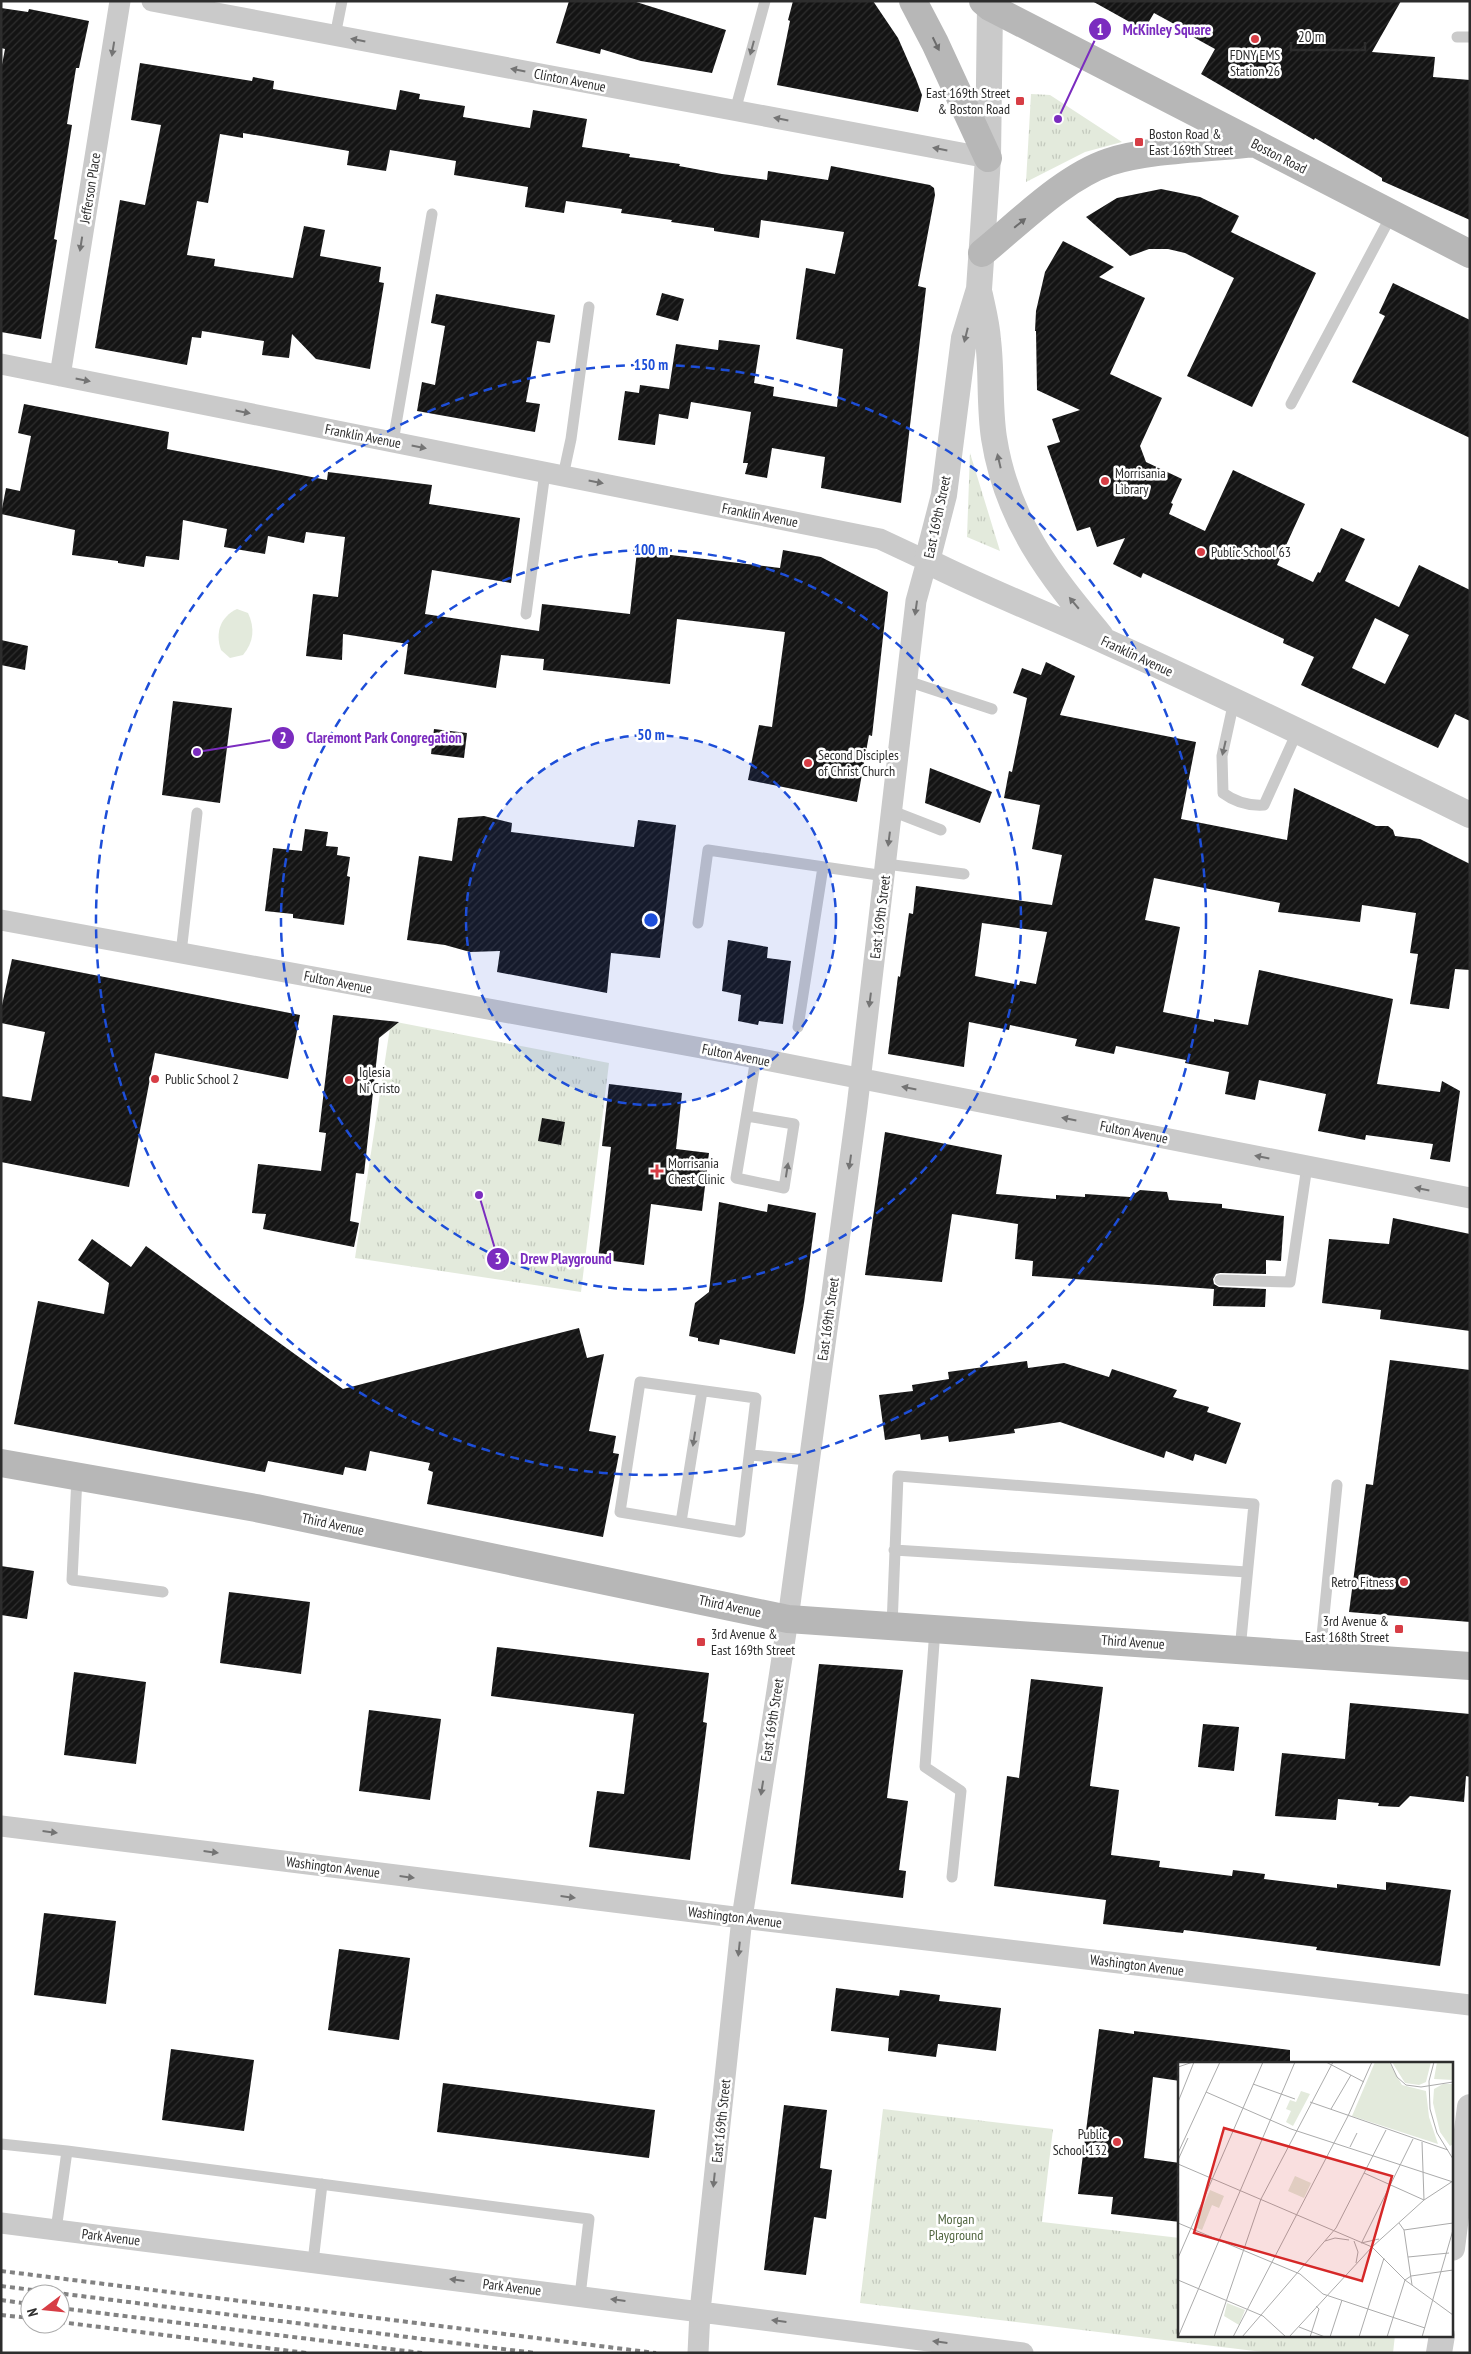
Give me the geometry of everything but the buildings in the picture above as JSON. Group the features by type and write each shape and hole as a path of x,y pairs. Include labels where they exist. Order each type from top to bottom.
{"main road":[{"path":"913,1 935,43 988,158"},
{"name":"Boston Road","path":"989,3 1254,143 1470,254"},
{"path":"982,253 1042,202 1087,172 1110,162 1153,154 1254,143"},
{"name":"Third Avenue","path":"1,1463 256,1508 788,1618 1470,1666"}],"street":[{"name":"Jefferson Place","path":"60,376 120,1"},
{"name":"Clinton Avenue","path":"152,1 988,158"},
{"name":"East 169th Street","path":"698,2348 700,2311 742,1918 788,1618 861,1079 916,601 944,495 964,338 979,288 988,158 989,3"},
{"name":"East 169th Street","path":"979,288 988,340 990,404 994,440 1015,512 1035,551 1063,590 1105,641"},
{"name":"Franklin Avenue","path":"1,364 880,539 966,580 1105,641 1298,730 1470,815"},
{"name":"Fulton Avenue","path":"1,920 756,1058 1470,1198"},
{"name":"Washington Avenue","path":"1,1826 742,1918 1470,2005"},
{"path":"1454,2232 1470,2107"},
{"name":"Park Avenue","path":"1,2223 1023,2353"},
{"path":"1440,2353 1442,2336"}],"lane":[{"path":"335,36 342,1"},
{"path":"735,111 765,1"},
{"path":"1457,37 1470,38"},
{"path":"393,442 432,214"},
{"path":"1291,404 1392,214"},
{"path":"526,614 554,474 571,439 589,307"},
{"path":"907,681 992,709"},
{"path":"1234,701 1222,756 1223,793 1230,798 1252,806 1264,805 1298,730"},
{"path":"892,811 941,830"},
{"path":"181,953 197,813"},
{"path":"698,923 708,850 823,867 964,874"},
{"path":"798,1027 823,867"},
{"path":"746,1116 794,1124 784,1188 736,1178 746,1116 756,1058"},
{"path":"1220,1280 1290,1282 1307,1166"},
{"path":"640,1382 756,1398 751,1455 740,1532 620,1512 640,1382"},
{"path":"680,1522 702,1391"},
{"path":"751,1455 809,1460"},
{"path":"892,1626 898,1476 1254,1504 1240,1650"},
{"path":"77,1477 72,1580 163,1592"},
{"path":"1320,1656 1337,1485"},
{"path":"894,1550 1247,1572"},
{"path":"935,1629 925,1767 961,1791 952,1877"},
{"path":"1,2144 67,2151 589,2220 580,2296"},
{"path":"56,2230 67,2151"},
{"path":"313,2262 322,2184"}],"green space":[{"path":"1031,94 1050,95 1122,142 1085,152 1026,182"},
{"path":"970,453 1000,551 967,537"},
{"path":"237,609 248,613 252,624 252,635 247,650 243,655 230,658 221,650 219,632 226,616"},
{"path":"391,1021 609,1063 581,1292 355,1258"},
{"name":"Morgan Playground","path":"883,2109 1053,2129 1042,2222 1178,2238 1178,2336 1395,2336 1393,2353 1271,2353 860,2303"}],"railway":[{"path":"1,2271 656,2353"},
{"path":"1,2286 535,2353"},
{"path":"1,2300 20,2303"},
{"path":"70,2309 422,2353"},
{"path":"1,2315 20,2317"},
{"path":"70,2323 307,2353"}],"place":[{"name":"FDNY EMS Station 26","path":"1255,39"},
{"name":"East 169th Street & Boston Road","path":"1020,101"},
{"name":"McKinley Square","path":"1058,119"},
{"name":"Boston Road & East 169th Street","path":"1139,142"},
{"name":"Morrisania Library","path":"1105,481"},
{"name":"Public School 63","path":"1201,552"},
{"name":"Claremont Park Congregation","path":"197,752"},
{"name":"Second Disciples of Christ Church","path":"808,763"},
{"name":"Public School 2","path":"155,1079"},
{"name":"Iglesia Ni Cristo","path":"349,1080"},
{"name":"Morrisania Chest Clinic","path":"657,1171"},
{"name":"Drew Playground","path":"479,1195"},
{"name":"Retro Fitness","path":"1404,1582"},
{"name":"3rd Avenue & East 168th Street","path":"1399,1629"},
{"name":"3rd Avenue & East 169th Street","path":"701,1642"},
{"name":"Public School 132","path":"1117,2142"}]}
